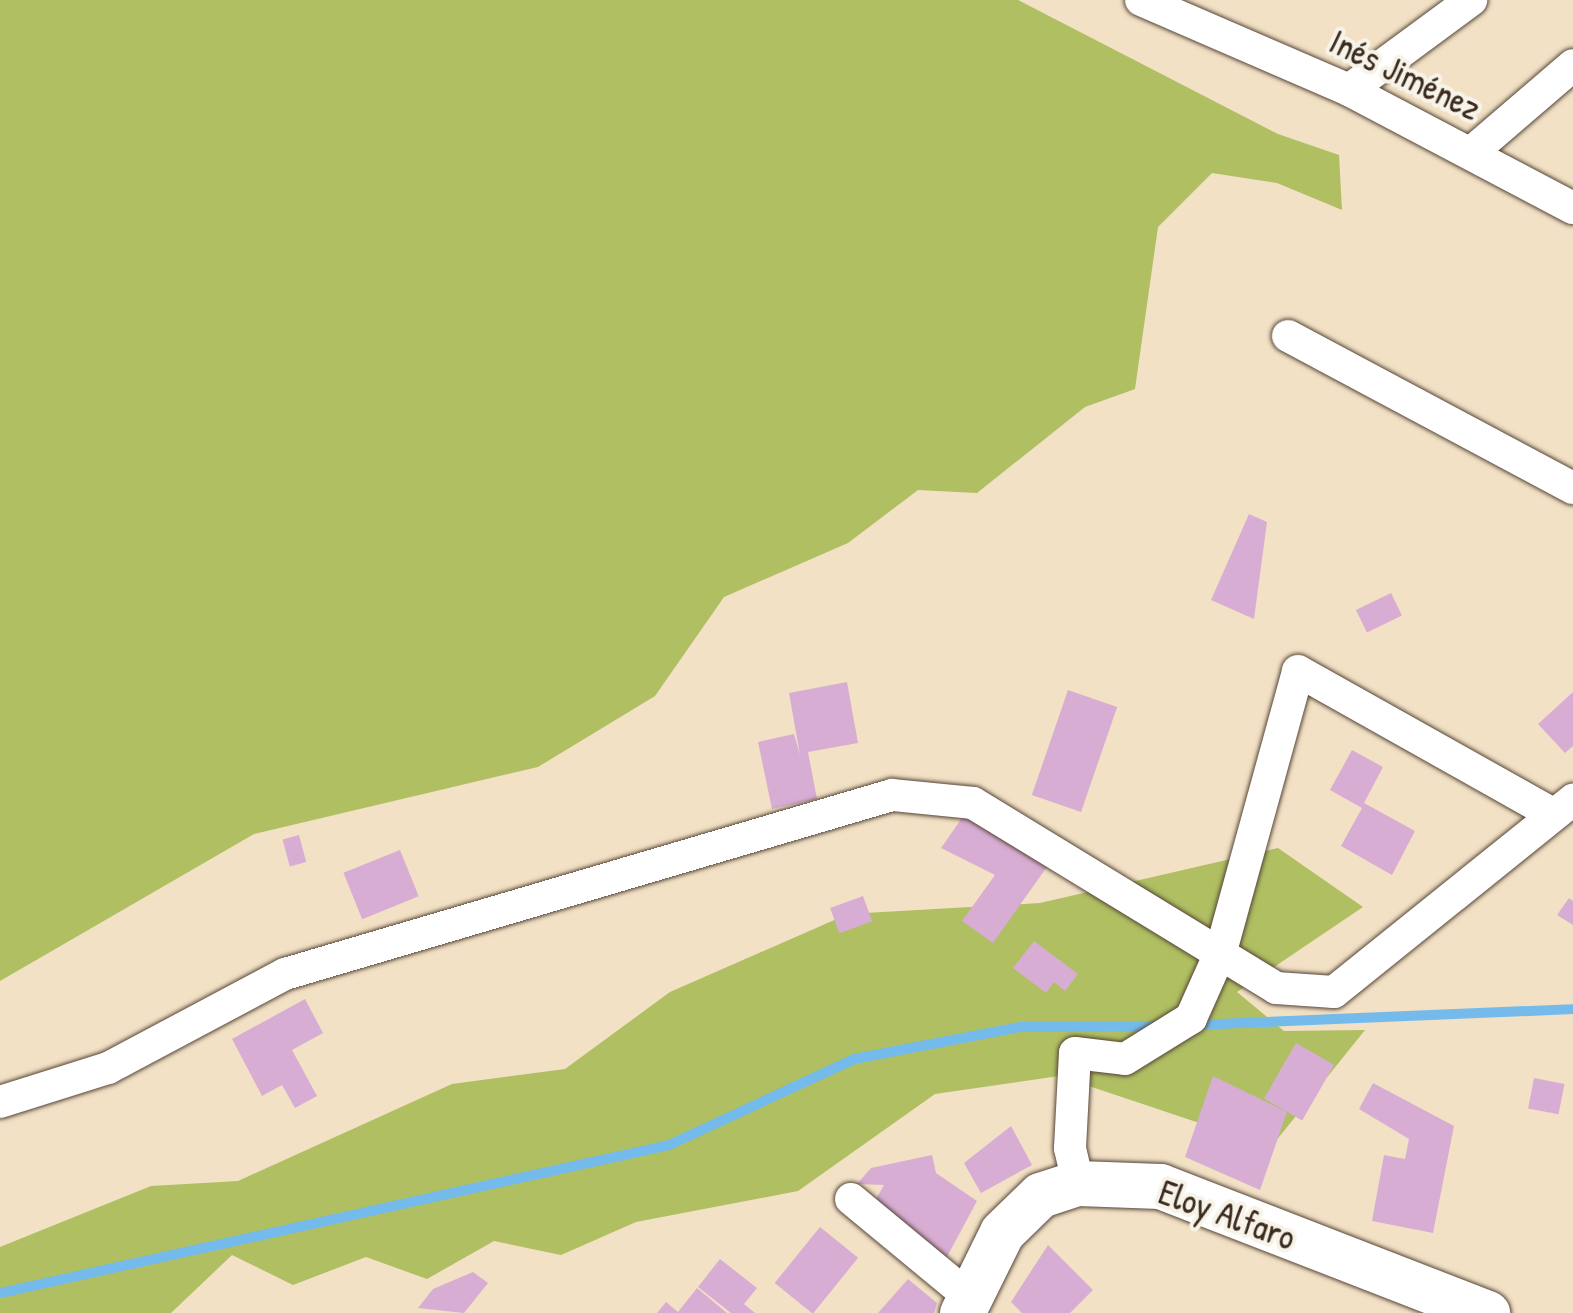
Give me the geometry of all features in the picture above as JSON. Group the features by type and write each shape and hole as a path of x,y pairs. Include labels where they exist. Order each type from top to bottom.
{"street":[{"name":"Inés Jiménez","path":"1142,0 1349,90 1573,208"},
{"path":"1349,90 1471,0"},
{"path":"1472,152 1573,65"},
{"path":"1288,336 1573,488"},
{"path":"0,1102 108,1068 285,974 892,794 973,803 1222,950 1276,988 1334,992 1563,807 1298,671 1222,950 1190,1018 1125,1059 1076,1053 1070,1148 1078,1182"},
{"name":"Eloy Alfaro","path":"964,1304 1002,1232 1040,1195 1078,1182 1160,1186 1404,1298 1487,1313"},
{"path":"851,1199 964,1304"}],"green space":[{"path":"0,0 1018,0 1278,134 1339,155 1342,210 1277,183 1212,173 1158,227 1135,389 1085,407 977,493 918,490 848,543 724,597 655,696 538,767 254,834 0,981"},
{"path":"1278,848 1363,907 1237,992 1284,1031 1365,1030 1271,1147 1059,1076 935,1094 798,1191 636,1222 561,1255 494,1241 427,1279 366,1257 293,1285 232,1255 171,1313 0,1313 0,1247 151,1186 238,1181 452,1084 565,1069 670,992 848,914 1040,903"}],"building":[{"path":"1249,514 1267,522 1254,619 1211,600"},
{"path":"1391,593 1402,615 1367,633 1356,610"},
{"path":"847,682 858,743 808,752 817,799 772,809 758,742 794,734 800,755 789,693"},
{"path":"1068,690 1117,707 1081,812 1032,795"},
{"path":"1573,692 1573,746 1565,753 1538,724"},
{"path":"1352,750 1383,767 1364,803 1415,831 1392,875 1341,846 1362,808 1330,790"},
{"path":"964,815 1049,864 993,943 962,921 995,875 941,848"},
{"path":"299,835 306,862 290,866 283,839"},
{"path":"400,850 419,896 362,919 343,873"},
{"path":"863,896 872,921 839,933 830,908"},
{"path":"1569,898 1573,901 1573,925 1557,915"},
{"path":"1034,941 1078,974 1065,991 1054,982 1046,993 1013,968"},
{"path":"305,999 323,1033 292,1050 317,1096 295,1108 282,1085 262,1096 232,1039"},
{"path":"1296,1043 1334,1065 1302,1120 1264,1098"},
{"path":"1213,1076 1287,1112 1260,1190 1185,1157"},
{"path":"1534,1078 1564,1084 1559,1114 1528,1108"},
{"path":"1373,1083 1454,1126 1433,1233 1372,1221 1384,1155 1405,1159 1409,1139 1359,1109"},
{"path":"1011,1126 1032,1165 981,1193 964,1163"},
{"path":"932,1155 936,1173 977,1201 942,1266 869,1211 884,1185 857,1184 871,1168"},
{"path":"820,1227 858,1258 813,1313 775,1283"},
{"path":"1048,1245 1093,1290 1070,1313 1022,1313 1011,1302"},
{"path":"720,1259 757,1288 744,1304 755,1313 731,1313 698,1287"},
{"path":"473,1272 488,1283 464,1313 418,1308 433,1289"},
{"path":"908,1279 937,1303 934,1313 878,1313"},
{"path":"697,1288 727,1313 657,1313 666,1302 678,1312"}],"waterway":[{"path":"1194,1025 1573,1009"},
{"path":"0,1293 669,1145 854,1059 1020,1027 1157,1026"}]}
